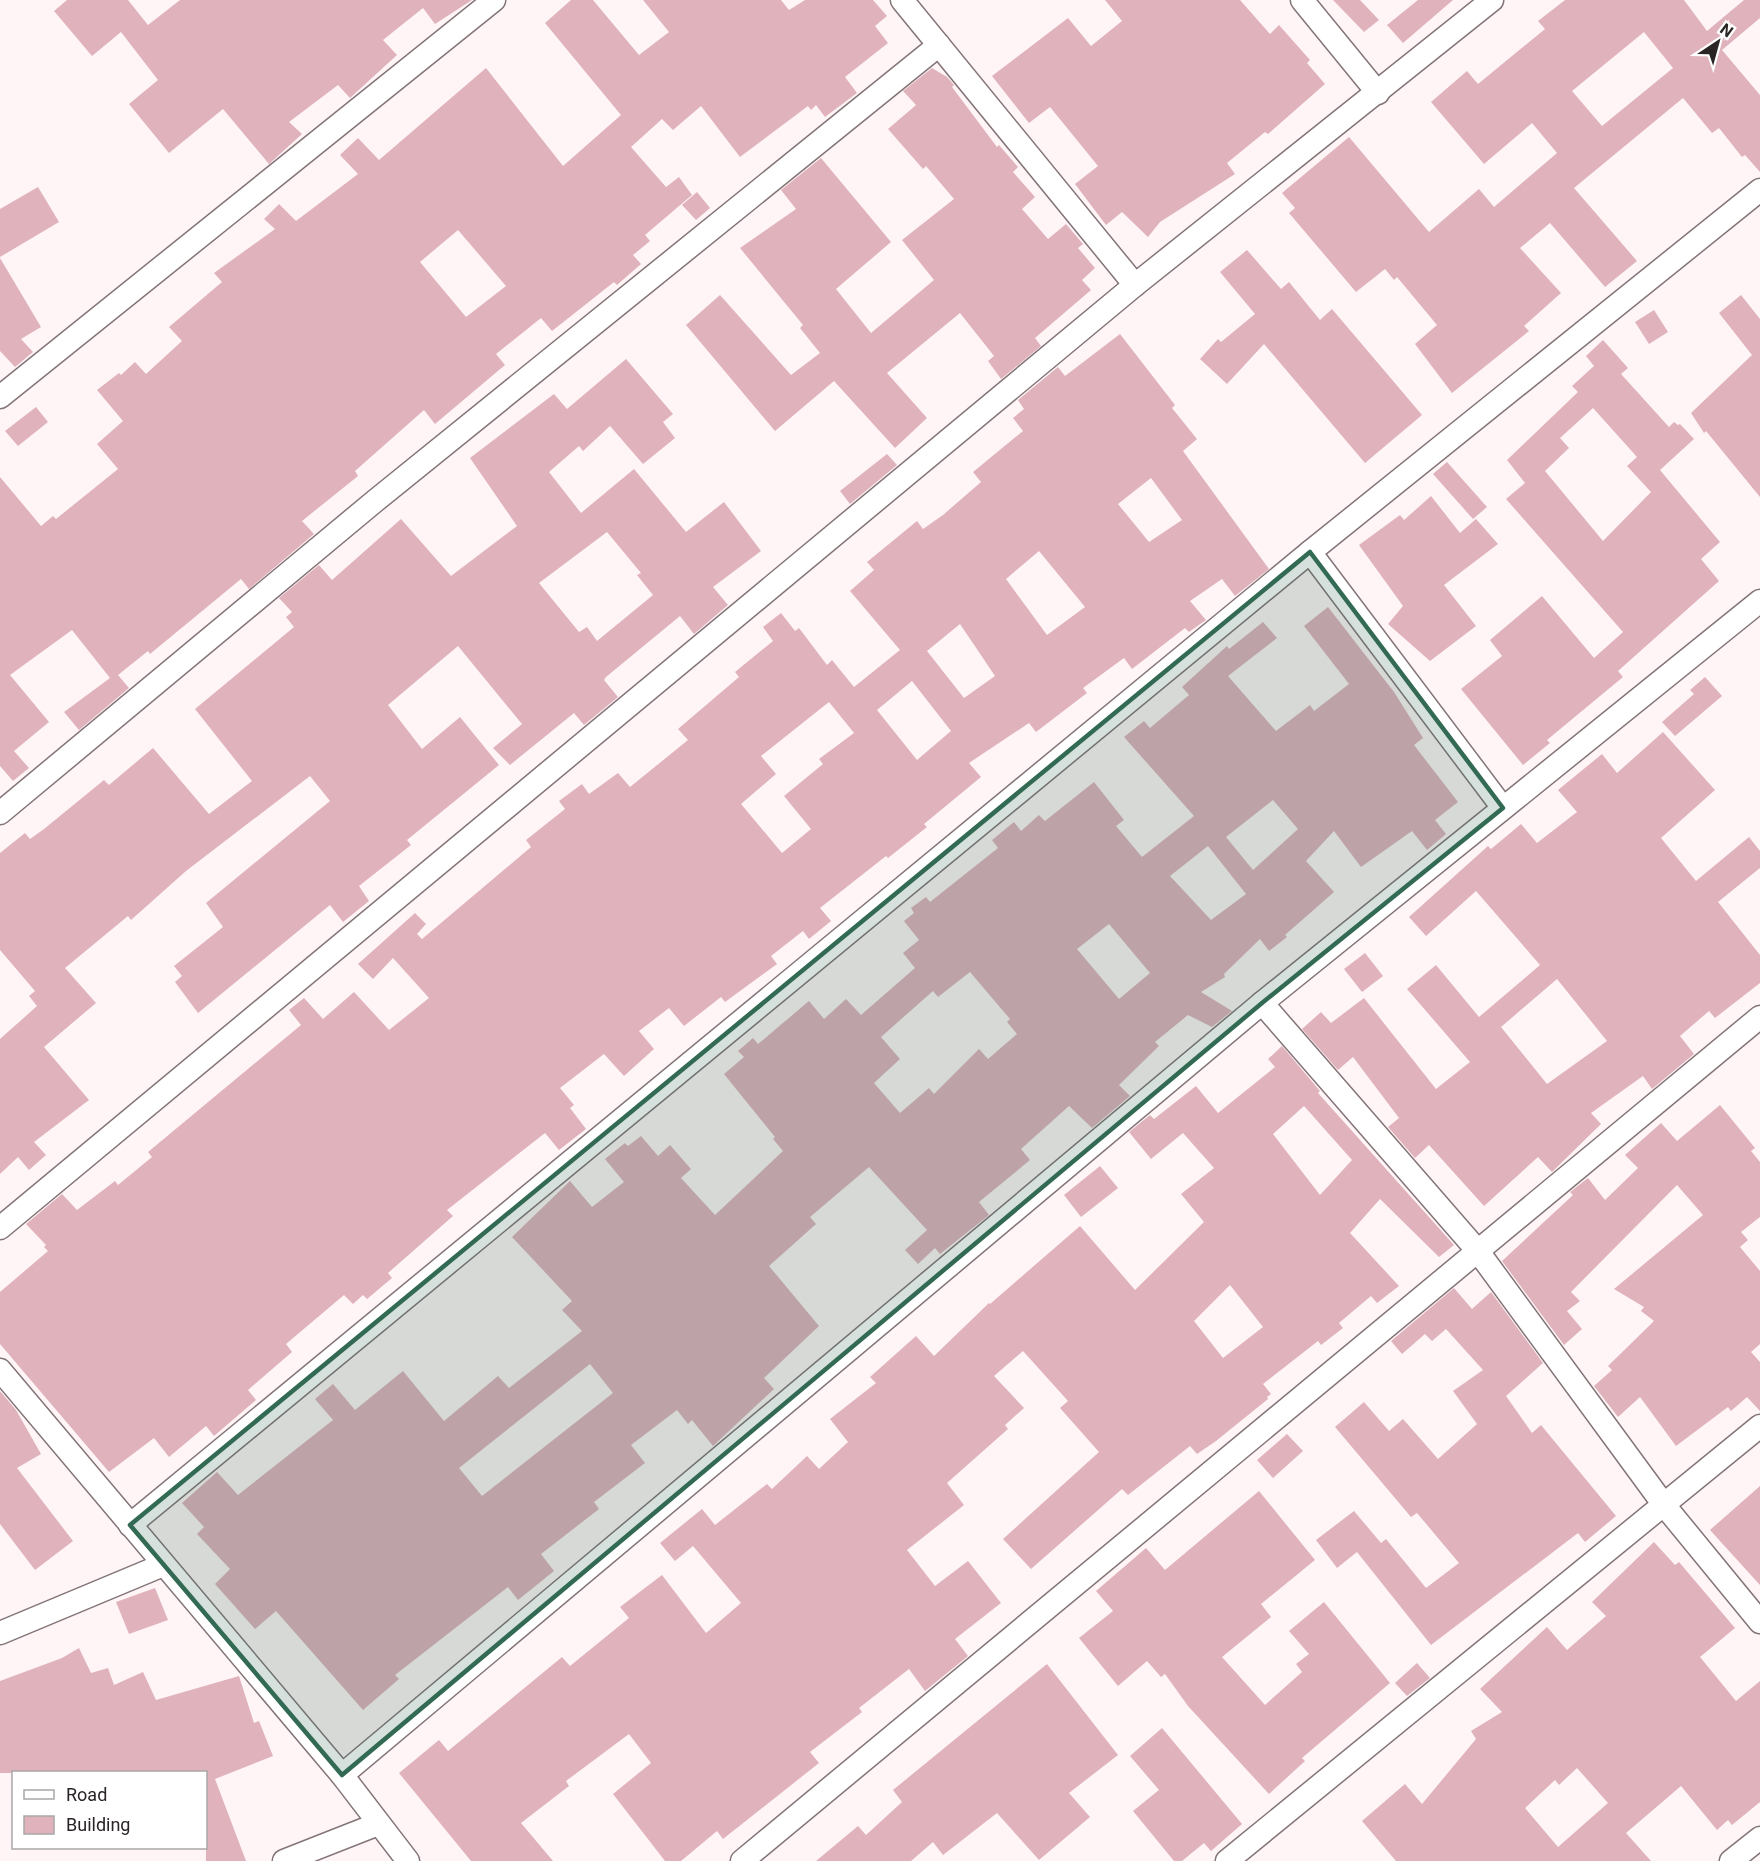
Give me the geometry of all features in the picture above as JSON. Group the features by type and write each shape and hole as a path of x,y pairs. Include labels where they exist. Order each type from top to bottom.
{"street":[{"path":"0,397 495,0"},
{"path":"902,0 1135,285"},
{"path":"1302,0 1378,93"},
{"path":"0,1228 1135,285 1492,0"},
{"path":"0,813 375,501 939,45"},
{"path":"130,1525 1310,552 1760,190"},
{"path":"1310,552 1503,808"},
{"path":"342,1775 1262,1003 1760,601"},
{"path":"1262,1003 1477,1250 1664,1505 1760,1622"},
{"path":"742,1861 1760,1017"},
{"path":"0,1370 342,1775 408,1861"},
{"path":"1227,1861 1760,1426"},
{"path":"0,1633 163,1565"},
{"path":"284,1861 378,1824"},
{"path":"1731,1861 1760,1838"}],"highlighted area":[{"path":"1310,552 1503,808 1262,1003 342,1775 130,1525"}],"building":[{"path":"67,0 128,0 148,25 180,0 472,0 435,24 423,8 383,40 397,55 350,98 338,85 289,122 302,134 269,164 223,109 169,153 129,104 158,80 121,32 92,56 54,11"},
{"path":"571,0 593,0 639,55 669,32 643,0 781,0 789,10 805,0 873,0 887,16 875,26 888,43 845,77 857,93 825,117 816,105 811,110 808,106 740,157 701,106 673,130 662,119 631,147 666,187 679,177 692,195 645,235 650,241 633,255 641,264 617,285 614,282 552,331 541,318 496,354 505,365 435,424 424,410 355,471 358,476 302,521 314,534 249,589 241,579 150,654 148,651 118,675 129,688 79,730 64,712 110,678 72,630 10,675 49,722 14,751 29,768 13,781 0,766 0,477 41,526 53,516 56,519 118,469 97,444 123,421 97,390 119,373 121,375 135,362 146,374 182,341 169,327 222,282 214,273 275,229 264,219 279,204 296,221 358,174 340,155 358,138 379,160 486,68 563,166 621,115 545,23","holes":["458,230 506,286 466,317 420,262"]},
{"path":"1105,0 1240,0 1270,34 1279,25 1310,60 1307,63 1325,84 1268,134 1265,132 1227,163 1235,174 1160,222 1148,237 1122,212 1106,225 1075,184 1098,166 1050,107 1029,123 992,76 1068,18 1091,46 1122,21"},
{"path":"1333,0 1360,0 1379,20 1364,32"},
{"path":"1418,0 1453,0 1403,43 1387,25"},
{"path":"1565,0 1684,0 1707,31 1744,0 1760,0 1760,18 1722,50 1760,95 1760,172 1745,155 1742,157 1719,128 1712,133 1683,98 1574,188 1637,261 1605,287 1550,223 1520,248 1561,293 1524,326 1529,331 1452,393 1415,344 1437,325 1397,277 1394,280 1385,269 1356,292 1289,213 1295,208 1282,193 1349,137 1429,232 1479,189 1494,207 1557,153 1532,123 1484,164 1431,102 1467,71 1478,84 1545,29 1538,21","holes":["1644,32 1673,68 1602,126 1572,91"]},
{"path":"932,68 947,77 954,85 952,87 997,147 999,145 1018,167 1013,172 1035,197 1022,209 1048,239 1066,224 1083,244 1078,248 1095,268 1082,280 1091,290 1035,338 1041,346 1001,379 988,361 994,356 960,313 887,373 927,418 895,448 834,381 775,431 686,325 720,295 791,375 820,353 800,328 803,325 740,248 796,209 781,190 821,158 891,242 836,289 871,333 934,280 902,240 954,199 926,166 923,169 888,129 916,105 903,91"},
{"path":"38,187 59,222 0,257 0,209"},
{"path":"697,192 710,208 696,220 682,205"},
{"path":"1247,250 1281,289 1289,282 1320,320 1332,309 1422,415 1365,463 1264,344 1227,384 1200,359 1218,339 1221,342 1255,314 1220,272"},
{"path":"0,258 41,327 21,339 33,352 15,367 0,351"},
{"path":"1741,295 1760,319 1760,497 1706,431 1704,433 1691,413 1752,355 1719,313"},
{"path":"1654,310 1668,332 1649,344 1635,322"},
{"path":"1120,334 1175,405 1172,408 1197,439 1183,451 1269,569 1235,596 1222,579 1190,601 1206,620 1189,632 1185,628 1132,669 1124,658 1083,688 1087,693 1036,732 1029,723 969,763 981,777 924,824 927,827 820,908 831,921 809,939 803,931 771,956 777,964 725,1002 721,997 684,1026 669,1008 639,1031 654,1049 624,1076 604,1054 560,1088 574,1105 570,1108 586,1129 559,1150 545,1133 447,1210 453,1216 388,1273 392,1278 367,1299 363,1295 353,1304 344,1295 286,1344 292,1352 248,1390 256,1400 214,1436 206,1426 169,1457 154,1438 109,1472 0,1344 0,1292 48,1251 44,1247 46,1245 26,1224 62,1194 77,1210 115,1181 118,1185 152,1157 148,1152 301,1025 289,1010 304,998 323,1019 354,992 389,1030 429,998 393,958 373,979 358,964 415,913 426,924 417,934 422,939 531,847 526,840 565,809 559,801 582,784 589,794 618,773 630,787 688,740 678,729 739,677 735,672 773,641 763,627 781,613 795,631 799,628 827,665 832,660 854,687 900,650 850,591 874,570 867,562 917,521 923,529 943,515 981,482 973,472 1023,431 1013,418 1024,409 1018,400 1058,367 1065,376","holes":["1151,478 1182,520 1149,542 1118,504","1039,551 1085,607 1047,635 1006,579","960,624 995,676 964,698 927,651","912,681 951,731 917,760 877,710","829,702 854,733 819,759 823,764 784,796 811,829 782,853 741,804 776,774 761,756"]},
{"path":"1603,340 1628,368 1621,374 1669,427 1674,422 1680,424 1694,439 1660,470 1720,542 1701,559 1719,581 1618,671 1623,677 1547,740 1550,743 1523,765 1461,689 1502,656 1490,640 1542,596 1594,658 1623,632 1506,499 1525,483 1507,460 1578,392 1572,386 1594,366 1586,356","holes":["1593,408 1637,457 1627,466 1651,492 1603,541 1545,471 1569,448 1560,438"]},
{"path":"626,359 673,414 663,422 675,438 643,464 610,426 583,451 579,446 549,472 581,513 634,469 686,532 724,502 761,551 713,587 728,605 694,634 680,616 606,677 604,680 618,697 584,725 574,713 510,765 493,748 522,724 458,646 388,705 422,749 460,717 499,765 407,840 411,845 359,886 369,901 343,922 330,905 198,1013 175,982 182,976 174,966 223,927 206,903 330,801 310,776 186,871 131,920 128,916 65,968 96,1003 44,1047 89,1100 34,1142 46,1155 29,1170 18,1157 0,1174 0,1039 37,1006 29,996 35,991 0,950 0,853 25,833 30,839 104,780 109,785 153,748 209,814 252,781 195,709 294,627 286,617 292,612 279,598 319,565 332,580 401,519 451,576 517,526 470,458 554,394 567,409","holes":["607,532 641,573 637,575 653,595 597,641 587,627 579,632 539,583"]},
{"path":"36,407 48,422 18,446 5,431"},
{"path":"887,454 897,465 850,504 840,491"},
{"path":"1447,462 1487,507 1473,519 1433,474"},
{"path":"1431,496 1460,533 1476,519 1498,544 1444,585 1476,626 1430,661 1388,624 1403,606 1359,545 1400,515 1404,520"},
{"path":"1328,607 1394,692 1423,738 1414,745 1458,802 1435,820 1446,834 1427,850 1412,831 1361,867 1334,831 1306,861 1334,892 1269,951 1260,939 1224,974 1225,977 1201,992 1232,1011 1212,1027 1188,1015 1155,1042 1159,1046 1119,1085 1130,1096 1092,1128 1069,1106 1021,1149 1030,1160 979,1202 989,1215 940,1254 935,1248 918,1264 905,1250 927,1230 869,1167 810,1217 816,1224 769,1266 819,1326 764,1378 774,1389 713,1446 692,1420 688,1424 677,1410 631,1445 645,1463 594,1502 599,1509 541,1554 554,1571 518,1600 508,1587 395,1675 399,1679 363,1710 276,1611 255,1629 215,1584 230,1569 197,1534 204,1527 182,1503 217,1472 238,1495 333,1420 315,1399 333,1384 355,1410 403,1371 444,1421 498,1376 509,1388 582,1331 562,1310 572,1301 512,1237 570,1181 592,1207 624,1182 605,1159 625,1143 628,1146 641,1136 658,1156 670,1145 691,1169 681,1178 715,1215 783,1151 773,1139 775,1137 724,1074 744,1057 738,1051 753,1038 758,1044 809,1001 824,1019 846,999 861,1015 915,968 903,953 919,940 904,921 914,913 911,908 926,897 930,902 998,848 992,840 1014,822 1021,831 1039,815 1045,821 1094,782 1124,820 1116,826 1142,857 1194,816 1124,737 1144,721 1150,728 1189,695 1182,687 1227,646 1229,649 1263,622 1277,638 1228,676 1276,731 1310,705 1314,711 1349,684 1304,626","holes":["1273,800 1298,829 1253,870 1226,837","1208,846 1246,894 1211,920 1170,876","1109,924 1150,973 1119,999 1077,949","970,972 1010,1019 1007,1022 1017,1034 988,1059 979,1049 934,1094 929,1088 900,1113 874,1083 900,1059 881,1037 933,991 938,997","590,1364 613,1393 482,1496 459,1468"]},
{"path":"1705,677 1722,696 1675,736 1662,722 1694,694 1690,690"},
{"path":"1663,732 1715,790 1661,838 1696,881 1749,837 1760,851 1760,868 1718,902 1760,955 1760,983 1715,1018 1709,1011 1680,1036 1694,1054 1652,1089 1643,1076 1591,1113 1601,1124 1552,1172 1538,1157 1484,1206 1429,1145 1415,1158 1388,1127 1399,1118 1353,1057 1338,1070 1302,1029 1321,1012 1331,1023 1364,998 1436,1089 1470,1062 1407,989 1436,965 1479,1017 1540,965 1476,891 1426,936 1409,917 1488,846 1491,849 1521,824 1537,843 1577,812 1558,790 1602,754 1617,773","holes":["1557,979 1607,1041 1547,1084 1501,1027"]},
{"path":"1365,953 1383,976 1362,992 1344,969"},
{"path":"1282,1046 1320,1091 1318,1093 1454,1245 1439,1257 1380,1199 1350,1233 1399,1286 1377,1303 1371,1296 1339,1323 1343,1328 1321,1345 1318,1341 1263,1384 1271,1394 1267,1397 1268,1399 1216,1441 1197,1454 1190,1446 1128,1495 1122,1489 1031,1569 1003,1539 1099,1452 1060,1408 1068,1401 1023,1351 994,1376 1024,1408 1005,1425 1008,1429 947,1483 964,1505 907,1550 935,1586 968,1561 1001,1603 955,1639 968,1656 925,1691 909,1669 859,1708 862,1712 810,1752 819,1763 723,1839 717,1831 681,1861 665,1861 613,1794 651,1763 629,1734 566,1781 569,1786 521,1823 553,1861 471,1861 399,1773 439,1740 448,1751 562,1657 570,1666 629,1618 620,1607 662,1575 706,1633 741,1603 693,1546 675,1561 660,1543 702,1509 715,1525 767,1484 772,1489 807,1456 819,1469 848,1442 830,1419 876,1383 870,1377 916,1336 934,1356 989,1303 1080,1226 1135,1290 1204,1222 1181,1194 1214,1168 1183,1133 1151,1159 1129,1132 1150,1115 1154,1119 1196,1086 1218,1113 1275,1067 1268,1059","holes":["1304,1106 1352,1160 1320,1195 1273,1134","1230,1285 1263,1327 1223,1358 1194,1321"]},
{"path":"1720,1105 1755,1148 1751,1151 1760,1162 1760,1217 1741,1232 1748,1240 1740,1247 1760,1271 1760,1344 1751,1352 1760,1362 1760,1411 1747,1397 1731,1411 1728,1407 1676,1446 1640,1397 1618,1417 1594,1386 1612,1370 1608,1366 1654,1321 1641,1311 1644,1307 1614,1289 1703,1215 1677,1185 1571,1292 1580,1301 1567,1311 1582,1329 1564,1345 1502,1261 1573,1195 1570,1192 1588,1178 1605,1200 1638,1168 1625,1155 1661,1123 1677,1141"},
{"path":"1100,1166 1118,1188 1081,1217 1064,1195"},
{"path":"1454,1288 1472,1309 1491,1292 1543,1363 1506,1396 1532,1433 1541,1425 1616,1516 1585,1542 1578,1533 1431,1645 1357,1552 1337,1568 1316,1540 1354,1511 1381,1543 1386,1539 1426,1588 1459,1563 1417,1513 1411,1517 1335,1427 1364,1402 1389,1431 1403,1419 1438,1459 1477,1424 1453,1391 1483,1370 1446,1329 1432,1341 1425,1334 1402,1354 1391,1341"},
{"path":"0,1391 16,1410 41,1454 17,1468 73,1541 35,1570 0,1524"},
{"path":"1287,1434 1303,1451 1273,1478 1257,1460"},
{"path":"1760,1486 1760,1585 1710,1530"},
{"path":"1259,1491 1315,1560 1261,1604 1271,1617 1222,1657 1265,1705 1302,1672 1296,1664 1309,1654 1289,1631 1324,1602 1390,1683 1302,1758 1305,1761 1269,1794 1188,1706 1165,1674 1161,1677 1147,1661 1118,1686 1079,1638 1113,1611 1096,1591 1146,1548 1165,1570"},
{"path":"1654,1542 1675,1565 1679,1562 1735,1628 1700,1657 1736,1701 1760,1681 1760,1802 1732,1825 1728,1820 1717,1830 1681,1786 1626,1833 1651,1861 1396,1861 1362,1821 1405,1784 1422,1804 1476,1739 1471,1731 1502,1712 1480,1689 1547,1627 1567,1650 1606,1616 1592,1602","holes":["1577,1768 1608,1803 1558,1847 1525,1808 1555,1780 1559,1785"]},
{"path":"155,1588 168,1620 129,1634 116,1602"},
{"path":"79,1648 91,1673 108,1668 114,1685 143,1672 156,1700 239,1676 254,1723 259,1721 273,1756 215,1779 246,1861 206,1861 207,1771 12,1771 12,1773 0,1773 0,1681 62,1658"},
{"path":"1417,1663 1430,1678 1407,1696 1395,1683"},
{"path":"1047,1664 1118,1755 1069,1793 1090,1817 1039,1860 997,1813 943,1855 933,1842 911,1861 816,1861 858,1826 866,1835 902,1802 893,1790"},
{"path":"1162,1728 1242,1824 1211,1851 1204,1843 1182,1861 1174,1861 1133,1811 1159,1790 1130,1756"}]}
